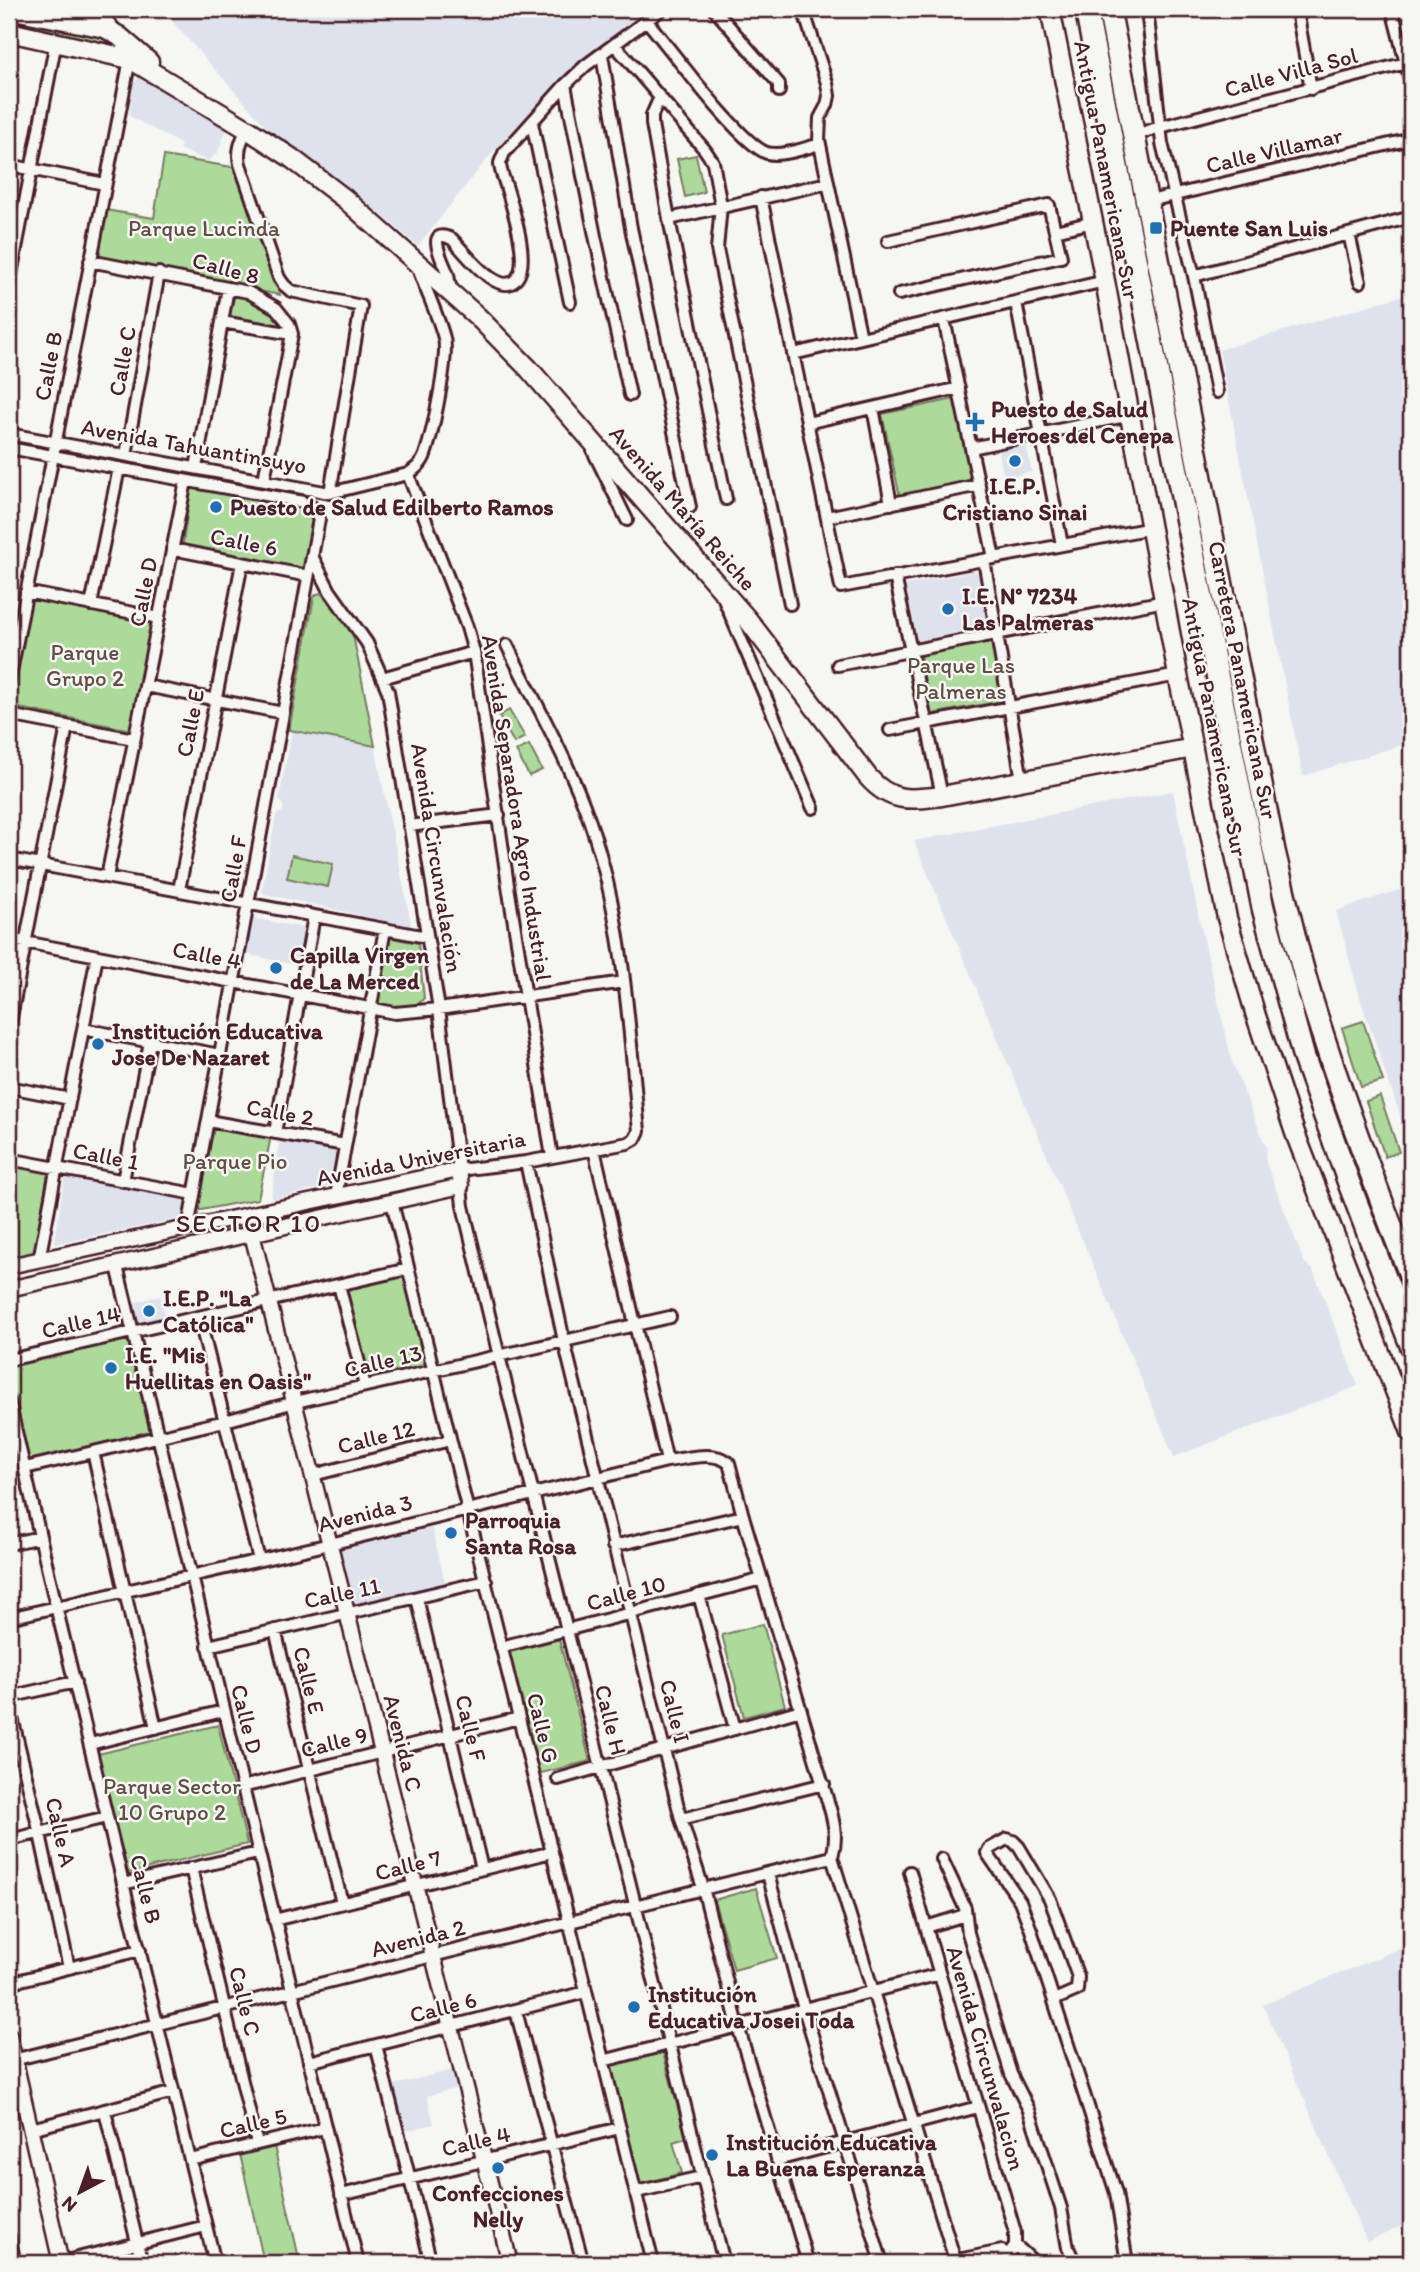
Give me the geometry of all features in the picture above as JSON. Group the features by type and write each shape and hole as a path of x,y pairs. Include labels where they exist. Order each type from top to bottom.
{"highway":[{"name":"Carretera Panamericana Sur","path":"1086,9 1263,908 1289,1007 1317,1094 1411,1345"},
{"name":"Carretera Panamericana Sur","path":"1109,9 1274,851 1295,940 1311,999 1347,1108 1411,1277"}],"main road":[{"name":"Avenida María Reiche","path":"9,9 98,26 120,36 175,85"},
{"name":"Antigua Panamericana Sur","path":"1050,9 1227,918 1295,1133 1411,1432"},
{"name":"Avenida María Reiche","path":"9,32 130,58 290,157 416,261 503,341 748,620 876,785 885,792 904,799 942,796 1193,748"}],"street":[{"path":"98,9 120,36"},
{"path":"451,292 447,272 436,248 440,237 452,239 489,278 499,284 508,285 515,281 520,274 522,255 500,162 504,153 565,85 662,9"},
{"path":"714,9 779,84 779,92"},
{"path":"803,9 827,83 829,96 820,118 820,144 861,338"},
{"path":"1147,9 1160,127 1217,392"},
{"path":"1392,9 1411,83"},
{"path":"1297,11 1311,89"},
{"path":"648,21 732,124 752,144 776,154 820,144"},
{"path":"9,285 56,41"},
{"path":"615,45 713,162 721,206 717,249 790,604"},
{"path":"602,55 631,228 690,507"},
{"name":"Calle B","path":"9,682 10,664 130,58"},
{"name":"Calle Villa Sol","path":"1133,136 1406,63"},
{"path":"565,85 630,395"},
{"path":"660,97 652,115 652,124 726,499"},
{"path":"532,122 570,302"},
{"path":"247,129 238,155 279,278 291,290 361,306 330,493 408,474 418,467 425,454 445,355 444,340 416,261"},
{"name":"Calle Villamar","path":"1145,202 1411,139"},
{"path":"9,165 105,184"},
{"path":"669,219 828,183"},
{"path":"761,197 841,587 1152,528"},
{"path":"888,241 1049,205 1061,257 899,294"},
{"path":"1194,276 1411,219"},
{"path":"1055,231 1093,222"},
{"path":"1349,234 1360,282"},
{"name":"Calle 8","path":"90,261 248,292 276,308 289,324 292,334"},
{"name":"Calle C","path":"127,455 159,273"},
{"path":"793,354 1105,281"},
{"path":"196,468 228,288"},
{"path":"1016,302 1062,545"},
{"path":"944,319 979,485 997,633 1022,780"},
{"path":"222,322 292,334 264,480"},
{"path":"807,423 959,388"},
{"path":"873,408 891,504"},
{"path":"971,447 1130,415"},
{"name":"Avenida Tahuantinsuyo","path":"9,434 330,493"},
{"path":"585,434 627,520"},
{"name":"Avenida Tahuantinsuyo","path":"9,448 303,502 312,507 318,519"},
{"path":"90,605 119,468"},
{"name":"Avenida Separadora Agro Industrial","path":"408,474 467,627 474,652 552,1157"},
{"name":"Calle D","path":"107,877 186,481"},
{"path":"827,517 979,485"},
{"name":"Calle F","path":"188,1228 318,519"},
{"name":"Calle 6","path":"172,549 308,576"},
{"name":"Avenida Circunvalación","path":"312,556 330,591 368,643 387,691 439,1009 461,1186"},
{"name":"Calle E","path":"179,890 242,563"},
{"path":"895,576 942,796"},
{"path":"720,587 813,808"},
{"path":"26,592 159,618"},
{"path":"838,665 1165,601"},
{"path":"507,645 573,781 590,823 614,919 624,982"},
{"path":"382,678 474,652"},
{"path":"890,730 1178,676"},
{"path":"146,686 283,713"},
{"path":"9,715 134,739"},
{"path":"9,1028 67,726"},
{"path":"409,826 499,816"},
{"path":"9,859 427,937"},
{"path":"275,1133 314,916"},
{"path":"335,1196 386,929"},
{"name":"Calle 4","path":"9,939 370,1010 412,1013 624,982"},
{"path":"39,1260 97,956"},
{"name":"Avenida Universitaria","path":"9,1266 459,1170 526,1162 628,1143 635,1139 639,1131 624,982"},
{"path":"83,1029 220,1055"},
{"path":"123,1181 150,1042"},
{"path":"9,1087 70,1099"},
{"name":"Calle 2","path":"208,1121 345,1145"},
{"path":"594,1149 667,1461"},
{"name":"Calle 1","path":"9,1159 194,1194"},
{"name":"Calle I","path":"526,1162 564,1341 663,1749 703,1888 738,2026 808,2263"},
{"name":"Avenida Universitaria","path":"9,1289 461,1186"},
{"name":"Calle H","path":"461,1186 463,1206 499,1356 724,2263"},
{"name":"Calle G","path":"392,1202 653,2263"},
{"name":"Avenida C","path":"252,1234 510,2263"},
{"name":"Calle D","path":"117,1266 357,2263"},
{"name":"Calle 14","path":"9,1360 408,1269"},
{"path":"339,1285 365,1386"},
{"path":"199,1317 260,1560"},
{"name":"Calle 13","path":"25,1468 295,1402 670,1317"},
{"name":"Calle B","path":"9,1401 215,2263"},
{"name":"Calle 12","path":"313,1475 450,1440"},
{"path":"93,1452 156,1728"},
{"name":"Avenida 3","path":"9,1618 330,1544 667,1461 714,1456 723,1458 729,1463 743,1516"},
{"path":"613,1546 743,1516 824,1784 836,1830 836,1845 832,1857 955,2260"},
{"path":"9,1544 40,1537"},
{"name":"Calle 10","path":"501,1647 762,1579"},
{"name":"Calle 11","path":"208,1646 485,1581"},
{"path":"699,1595 734,1729"},
{"name":"Calle F","path":"417,1598 482,1869"},
{"name":"Calle E","path":"275,1630 342,1903"},
{"path":"9,1697 75,1682"},
{"name":"Calle A","path":"9,1705 69,1968"},
{"path":"558,1779 801,1710"},
{"path":"90,1744 223,1711"},
{"name":"Calle 9","path":"242,1787 519,1718"},
{"path":"681,1818 824,1784"},
{"path":"9,1840 107,1817"},
{"path":"1054,2000 1077,1990 1078,1977 1050,1899 1019,1847 1007,1839 989,1849 987,1853 1020,1901 1054,2000 1116,2193 1127,2263"},
{"name":"Calle 7","path":"274,1920 552,1852"},
{"path":"124,1884 258,1853"},
{"name":"Avenida 2","path":"12,2061 832,1857"},
{"path":"942,1859 961,1898 968,1933 1011,2074 1030,2110 1061,2207 1068,2248 1074,2263"},
{"name":"Calle C","path":"191,1868 257,2144"},
{"name":"Avenida Circunvalacion","path":"910,1872 1015,2232 1012,2249"},
{"path":"768,1874 804,2009 882,2263"},
{"path":"926,1927 965,1915"},
{"path":"9,1983 140,1951"},
{"path":"603,2061 940,1974"},
{"name":"Calle 6","path":"309,2062 586,1992"},
{"path":"516,2011 583,2263"},
{"path":"9,2035 12,2061 31,2129 60,2263 206,2225"},
{"path":"376,2045 431,2263"},
{"path":"31,2129 174,2092"},
{"path":"777,2160 978,2107"},
{"path":"104,2111 142,2263"},
{"name":"Calle 5","path":"190,2160 325,2128"},
{"name":"Calle 4","path":"341,2195 620,2128"},
{"path":"636,2192 702,2177"},
{"path":"9,2236 15,2263"},
{"path":"1012,2249 1018,2263"},
{"path":"943,2263 1012,2249 1035,2263"}],"shaded area":[{"path":"161,9 646,9 563,75 487,159 418,246 344,183 270,131"},
{"path":"141,76 227,129 217,154 208,161 179,149 181,144 129,116 133,83"},
{"path":"1411,293 1411,742 1303,776 1219,350"},
{"name":"I.E.P. Cristiano Sinai","path":"1026,444 1032,472 1004,478 998,450"},
{"name":"I.E. N° 7234 Las Palmeras","path":"975,571 979,575 989,627 918,642 906,585"},
{"path":"292,731 375,747 411,923 409,926 265,894 262,891 276,815 283,811 279,799"},
{"path":"1173,791 1232,1062 1267,1149 1265,1160 1304,1262 1313,1270 1358,1386 1174,1457 914,841"},
{"path":"1411,886 1411,1147 1361,1001 1336,911"},
{"path":"253,918 308,929 300,966 246,954"},
{"path":"280,1140 337,1152 332,1185 271,1199"},
{"path":"65,1176 187,1199 180,1219 54,1244"},
{"name":"I.E.P. \"La Católica\"","path":"160,1296 166,1318 138,1325 132,1303"},
{"path":"432,1528 445,1583 353,1604 340,1549"},
{"path":"1411,1944 1411,2222 1367,2242 1263,2005"},
{"path":"453,2070 458,2088 427,2096 434,2124 405,2131 393,2085"}],"green space":[{"path":"9,16 104,35 130,51 9,27"},
{"path":"696,155 704,192 685,197 677,159"},
{"name":"Parque Lucinda","path":"164,156 238,168 280,295 96,259 105,210 154,218"},
{"path":"235,294 262,305 282,327 229,318"},
{"path":"955,399 972,482 900,497 882,414"},
{"path":"191,488 298,504 306,508 314,520 305,572 186,548 183,543"},
{"path":"321,593 352,630 375,746 289,730 314,597"},
{"name":"Parque Grupo 2","path":"28,599 151,622 131,730 9,706"},
{"name":"Parque Las Palmeras","path":"992,642 1002,701 931,714 920,655"},
{"path":"509,710 525,737 514,743 499,716"},
{"path":"529,745 542,770 529,776 516,751"},
{"path":"292,855 333,864 328,887 287,878"},
{"path":"386,937 418,943 424,998 418,1005 386,1007 376,1001"},
{"path":"1363,1021 1383,1081 1361,1087 1342,1028"},
{"path":"1380,1096 1399,1152 1385,1157 1366,1101"},
{"name":"Parque Pio","path":"210,1125 271,1136 258,1199 196,1211"},
{"path":"9,1165 48,1173 34,1254 9,1262"},
{"path":"404,1275 425,1366 368,1379 346,1289"},
{"path":"129,1337 152,1432 24,1461 9,1391 9,1364"},
{"path":"763,1624 785,1706 744,1717 722,1635"},
{"path":"559,1639 590,1761 537,1774 507,1652"},
{"name":"Parque Sector 10 Grupo 2","path":"218,1725 247,1844 128,1873 98,1754"},
{"path":"756,1888 777,1958 734,1970 714,1900"},
{"path":"662,2049 686,2138 673,2142 682,2173 640,2184 609,2063"},
{"path":"274,2146 300,2263 264,2263 240,2154"}],"place":[{"name":"Puente San Luis","path":"1156,228"},
{"name":"Puesto de Salud Heroes del Cenepa","path":"975,422"},
{"name":"I.E.P. Cristiano Sinai","path":"1015,461"},
{"name":"Puesto de Salud Edilberto Ramos","path":"216,507"},
{"name":"I.E. N° 7234 Las Palmeras","path":"948,609"},
{"name":"Capilla Virgen de La Merced","path":"276,968"},
{"name":"Institución Educativa Jose De Nazaret","path":"98,1044"},
{"name":"I.E.P. \"La Católica\"","path":"149,1311"},
{"name":"I.E. \"Mis Huellitas en Oasis\"","path":"111,1368"},
{"name":"Parroquia Santa Rosa","path":"451,1533"},
{"name":"Institución Educativa Josei Toda","path":"634,2007"},
{"name":"Institución Educativa La Buena Esperanza","path":"712,2155"},
{"name":"Confecciones Nelly","path":"498,2168"}],"district":[{"name":"SECTOR 10","path":"249,1223"}]}
